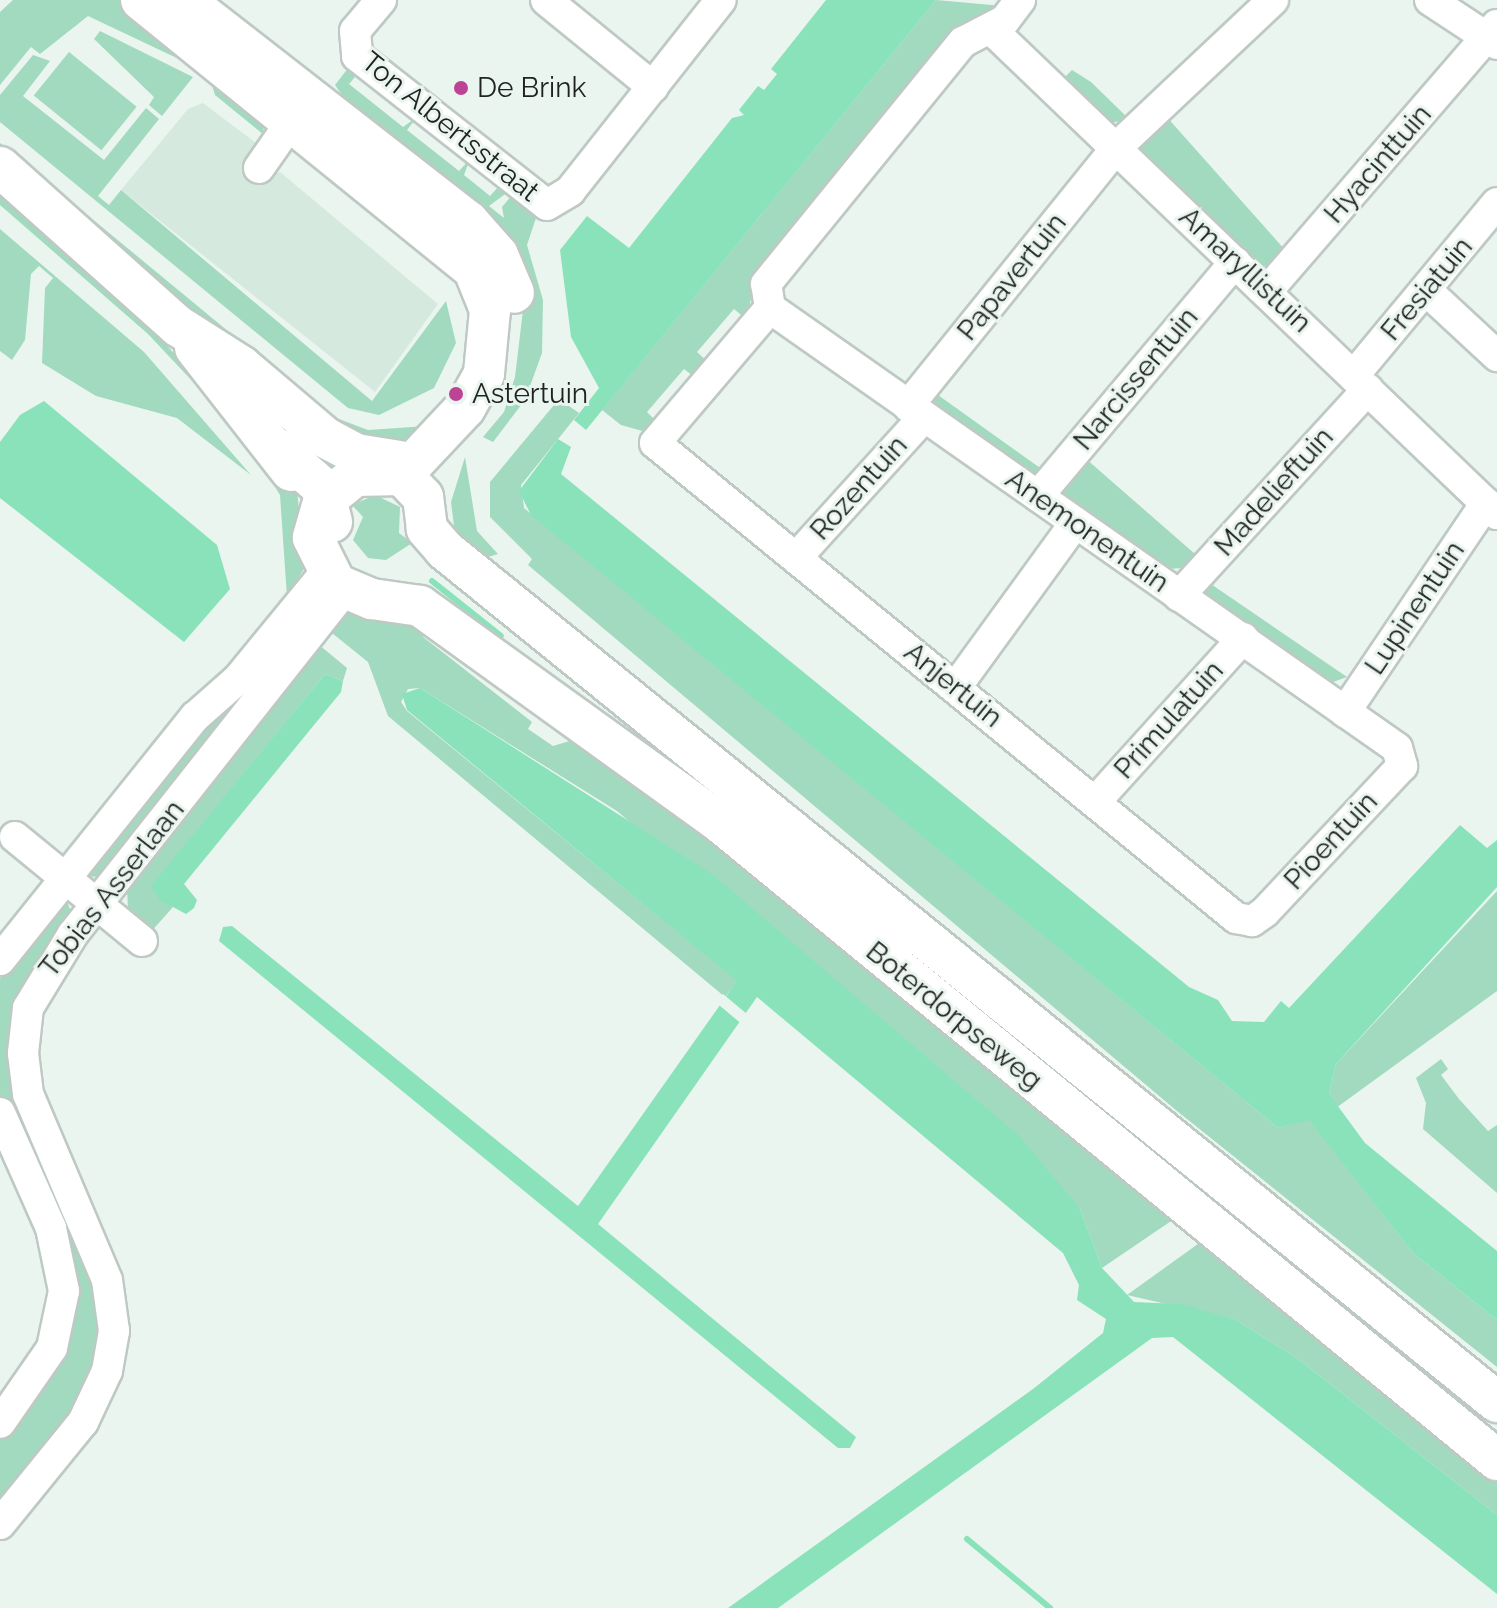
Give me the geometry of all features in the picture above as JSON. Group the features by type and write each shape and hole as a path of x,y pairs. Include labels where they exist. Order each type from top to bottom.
{"main road":[{"path":"0,167 13,190 178,326 241,366 326,438 415,474 442,509 439,545 405,580 342,580 313,531 324,503 368,472 415,474 504,386 519,331 514,293 498,255 468,221 141,0"},
{"path":"184,0 300,109"},
{"path":"178,326 324,503"},
{"name":"Boterdorpseweg","path":"439,545 1497,1402"},
{"name":"Boterdorpseweg","path":"342,580 430,612 717,820 1497,1460"}],"street":[{"name":"Ton Albertsstraat","path":"381,0 355,31 353,48 547,205 570,191 653,87"},
{"path":"546,0 653,87 721,0"},
{"path":"770,308 766,284 963,42 991,29 1020,0"},
{"name":"Papavertuin","path":"915,412 1116,148 1273,0"},
{"path":"1430,0 1494,35"},
{"name":"Amaryllistuin","path":"991,29 1268,290 1491,509"},
{"name":"Hyacinttuin","path":"1268,290 1494,35"},
{"path":"259,168 300,109"},
{"name":"Fresiatuin","path":"1361,382 1427,291 1497,203"},
{"name":"Narcissentuin","path":"1038,496 1235,262"},
{"path":"1427,291 1497,356"},
{"name":"Anemonentuin","path":"770,308 1243,638 1402,757"},
{"name":"Anjertuin","path":"770,308 655,443 1236,918 1252,921"},
{"name":"Madelieftuin","path":"1179,596 1361,382"},
{"name":"Rozentuin","path":"796,558 915,412"},
{"name":"Lupinentuin","path":"1345,712 1491,509"},
{"path":"956,687 1075,523"},
{"name":"Tobias Asserlaan","path":"0,960 63,876 342,580"},
{"name":"Tobias Asserlaan","path":"0,1524 83,1422 113,1347 107,1280 38,1123 23,1053 41,977 342,580"},
{"name":"Primulatuin","path":"1095,802 1243,638"},
{"name":"Pioentuin","path":"1252,921 1402,766 1402,757"},
{"path":"15,837 142,941"},
{"path":"0,1113 51,1228 64,1291 52,1348 0,1423"}],"shaded area":[{"path":"13,0 134,0 200,69 88,16 40,54 31,47 0,85 0,12"},
{"path":"826,0 936,0 586,430 574,420 599,388 571,337 560,250 587,216 629,248 732,118 744,115 739,110 758,86 764,90 777,74 771,69"},
{"path":"936,0 1003,6 969,22 754,287 746,319 734,309 697,352 709,363 697,379 684,369 647,412 659,424 653,434 621,425 602,410"},
{"path":"100,31 193,77 162,116 149,105 154,97 94,39"},
{"path":"69,52 137,107 101,150 34,96"},
{"path":"33,55 50,61 23,96 104,160 146,108 159,119 98,196 109,205 121,190 372,401 446,301 456,343 434,388 379,415 348,408 0,122 0,95"},
{"path":"352,63 360,71 349,84 403,127 417,117 407,130 459,171 470,159 464,175 490,196 500,185 508,192 489,206 504,218 502,207 513,194 537,215 527,245 543,300 542,353 525,400 493,442 483,437 504,412 515,377 523,310 333,106 342,95 335,85"},
{"path":"1072,70 1091,82 1130,120 1106,123 1063,79"},
{"path":"211,82 262,113 264,135 215,95"},
{"path":"203,103 260,146 262,177 280,172 438,304 375,392 121,190 188,109"},
{"path":"1165,115 1286,251 1273,266 1258,266 1140,154 1138,146"},
{"path":"0,143 331,416 368,430 427,426 395,446 345,439 0,157"},
{"path":"0,192 152,329 297,490 305,567 287,597 280,495 243,435 148,334 0,205"},
{"path":"0,229 144,352 251,475 177,418 96,396 42,363 45,288 53,278 39,266 31,274 25,340 12,360 0,351"},
{"path":"931,390 1043,470 1027,474 929,406"},
{"path":"559,399 579,413 521,485 524,508 1278,1128 1309,1119 1413,1253 1497,1320 1497,1367 1177,1111 528,565 532,559 490,517 490,482"},
{"path":"44,401 217,545 230,589 184,642 0,498 0,442 20,415"},
{"path":"558,439 571,447 561,474 1189,987 1218,1000 1232,1021 1264,1022 1281,1001 1289,1008 1460,825 1487,848 1497,840 1497,887 1336,1064 1329,1094 1365,1143 1497,1251 1497,1320 1413,1253 1309,1120 1278,1128 531,515 519,491"},
{"path":"465,457 477,531 498,554 478,560 454,526 451,502"},
{"path":"1085,458 1195,554 1183,568 1167,569 1063,497 1061,488"},
{"path":"375,495 400,507 399,533 412,543 386,560 368,558 353,540 363,517 352,505"},
{"path":"1205,580 1347,677 1330,683 1203,595"},
{"path":"357,608 428,622 423,637 532,722 528,729 553,746 573,740 631,768 1177,1217 1102,1268 1080,1209 617,811 420,688 408,689 401,702 407,711 738,981 725,997 388,716 368,662 322,625"},
{"path":"296,636 107,876 89,877 191,731"},
{"path":"318,644 347,668 343,681 325,674 152,886 173,907 149,934 128,911 127,887"},
{"path":"325,674 343,681 341,692 184,884 197,900 194,908 186,914 160,900 151,886"},
{"path":"420,688 712,874 1019,1136 1080,1209 1102,1268 1134,1302 1181,1304 1236,1320 1297,1358 1497,1515 1497,1594 1173,1337 1152,1338 778,1608 728,1608 1033,1389 1103,1333 1106,1319 1077,1300 1079,1285 1063,1253 757,997 598,1224 856,1437 850,1448 838,1448 219,941 223,927 232,926 578,1206 737,981 407,710 402,694"},
{"path":"1497,891 1497,991 1336,1108 1329,1094 1336,1064"},
{"path":"67,901 72,915 18,1023 101,1289 97,1377 0,1514 0,1433 65,1329 0,1095 0,978"},
{"path":"1441,1059 1448,1069 1441,1075 1459,1099 1488,1131 1497,1125 1497,1193 1423,1129 1426,1103 1416,1078"},
{"path":"1209,1236 1497,1469 1497,1515 1297,1358 1236,1320 1127,1295"}],"pier":[{"path":"723,994 749,1016 742,1024 716,1002"}],"waterway":[{"path":"432,581 501,636"},
{"path":"967,1539 1050,1608"}],"place":[{"name":"De Brink","path":"461,88"},
{"name":"Astertuin","path":"456,394"}]}
